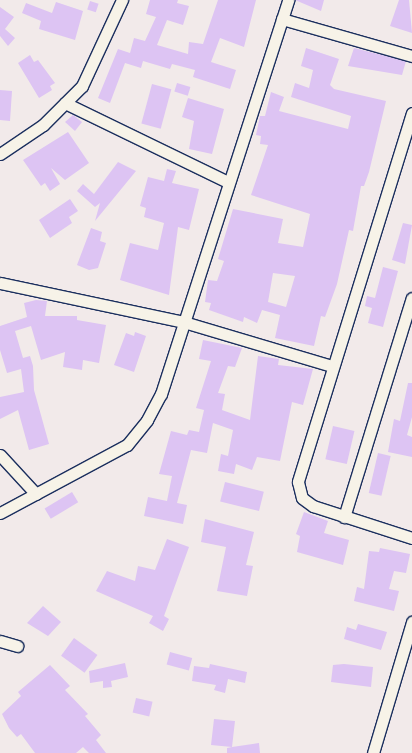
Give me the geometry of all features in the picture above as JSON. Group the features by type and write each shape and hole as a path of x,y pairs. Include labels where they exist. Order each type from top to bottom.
{"street":[{"path":"0,154 43,125 82,86 122,0"},
{"path":"0,513 127,445 161,394 228,182 288,0"},
{"path":"282,19 412,56"},
{"path":"65,103 228,182"},
{"path":"412,113 332,366 298,482 302,498 344,517 412,538"},
{"path":"0,283 184,322 332,366"},
{"path":"344,517 412,298"},
{"path":"0,455 36,494"},
{"path":"373,753 412,622"},
{"path":"0,641 17,646"}],"building":[{"path":"150,0 178,0 177,3 189,6 183,25 167,20 157,45 188,54 189,42 203,44 218,0 256,0 244,47 220,38 211,62 236,70 230,89 193,77 195,70 172,64 170,69 143,61 141,68 125,63 110,103 98,98 118,49 130,53 134,38 145,41 156,17 146,14"},
{"path":"295,0 324,0 321,11"},
{"path":"399,0 409,0 412,33 390,26"},
{"path":"90,1 99,4 96,12 87,10"},
{"path":"56,2 83,11 75,40 39,29 41,21 22,13 26,3 52,13"},
{"path":"0,7 14,17 5,29 15,38 8,46 0,36"},
{"path":"306,48 339,59 330,85 334,89 386,101 369,172 364,186 361,186 353,231 349,230 337,284 325,317 321,316 314,346 275,338 280,315 262,310 257,323 244,317 243,322 209,310 211,303 205,302 208,280 217,281 224,261 218,259 233,209 283,219 278,243 303,247 310,214 251,195 268,145 260,144 261,136 256,135 260,116 265,116 271,92 284,97 279,111 348,129 351,116 291,97 295,83 309,88 313,70 301,66","holes":["273,273 295,276 286,307 268,302"]},
{"path":"354,48 406,61 402,75 348,66"},
{"path":"30,55 34,62 38,60 55,83 50,86 52,90 39,98 18,63"},
{"path":"177,83 190,87 188,96 174,92"},
{"path":"152,84 171,89 161,129 141,124"},
{"path":"0,90 12,91 10,121 0,120"},
{"path":"188,98 224,109 212,154 189,149 194,121 182,117"},
{"path":"73,115 82,122 75,131 65,122"},
{"path":"68,132 89,163 65,180 51,168 60,184 50,191 45,183 41,186 23,160"},
{"path":"118,162 136,171 95,221 100,203 95,207 77,191 83,184 94,194"},
{"path":"167,169 176,171 172,183 199,189 189,230 178,227 169,295 120,280 130,243 158,250 164,223 144,217 146,208 140,206 148,177 164,181"},
{"path":"70,199 78,211 69,217 72,223 50,238 39,220"},
{"path":"403,223 412,225 405,264 392,260"},
{"path":"91,228 102,232 100,241 106,243 98,268 89,270 77,265"},
{"path":"383,267 398,271 383,327 368,323 372,308 365,306 367,296 375,298"},
{"path":"36,300 47,301 45,316 77,316 77,320 106,325 99,363 83,360 82,370 63,367 65,352 41,360 31,326 15,331 23,358 30,356 33,366 34,390 49,444 29,450 18,410 0,419 0,397 24,392 21,369 7,373 0,350 0,326 27,317 24,303"},
{"path":"135,332 146,336 134,372 114,365 126,333 134,336"},
{"path":"203,340 242,348 235,367 228,366 218,393 225,394 222,410 250,420 258,356 279,359 278,365 313,369 303,405 292,402 280,461 257,457 252,470 236,464 234,474 218,471 221,454 228,456 233,430 213,423 207,453 191,450 177,503 187,505 183,524 144,516 148,497 167,501 172,476 159,474 171,431 187,435 189,430 199,432 204,410 196,408 211,361 199,359"},
{"path":"408,383 412,383 412,417 407,435 412,437 412,457 388,452 394,419 400,421"},
{"path":"333,426 354,431 347,464 325,459"},
{"path":"378,453 391,456 381,496 369,493"},
{"path":"225,482 264,492 259,511 220,501"},
{"path":"72,492 78,502 51,519 45,508"},
{"path":"304,512 328,521 324,533 349,540 343,565 297,552 300,536 296,534"},
{"path":"205,519 254,532 246,565 253,566 247,596 217,591 226,547 201,542"},
{"path":"167,539 189,547 164,616 169,619 163,631 149,623 153,616 96,591 107,571 135,581 138,566 155,570"},
{"path":"380,548 410,554 406,573 394,571 389,589 399,591 394,611 354,601 357,587 364,589 369,551 379,552"},
{"path":"43,606 61,622 48,636 27,623"},
{"path":"358,624 387,632 381,650 344,639 347,627 356,630"},
{"path":"74,638 97,655 85,673 61,656"},
{"path":"170,652 192,658 189,671 167,665"},
{"path":"125,663 128,677 111,681 112,687 103,688 103,681 90,683 89,671"},
{"path":"210,664 247,672 245,683 228,679 225,693 214,690 216,685 192,681 194,666 209,668"},
{"path":"344,664 373,667 371,687 331,682 333,665"},
{"path":"50,665 70,686 65,690 88,714 85,716 101,735 96,740 106,753 89,753 83,747 76,753 35,753 21,734 17,737 9,728 2,714 21,696 18,692"},
{"path":"136,698 153,702 149,716 133,713"},
{"path":"214,719 235,721 232,747 211,745"},
{"path":"259,743 260,753 227,753 227,748"}]}
